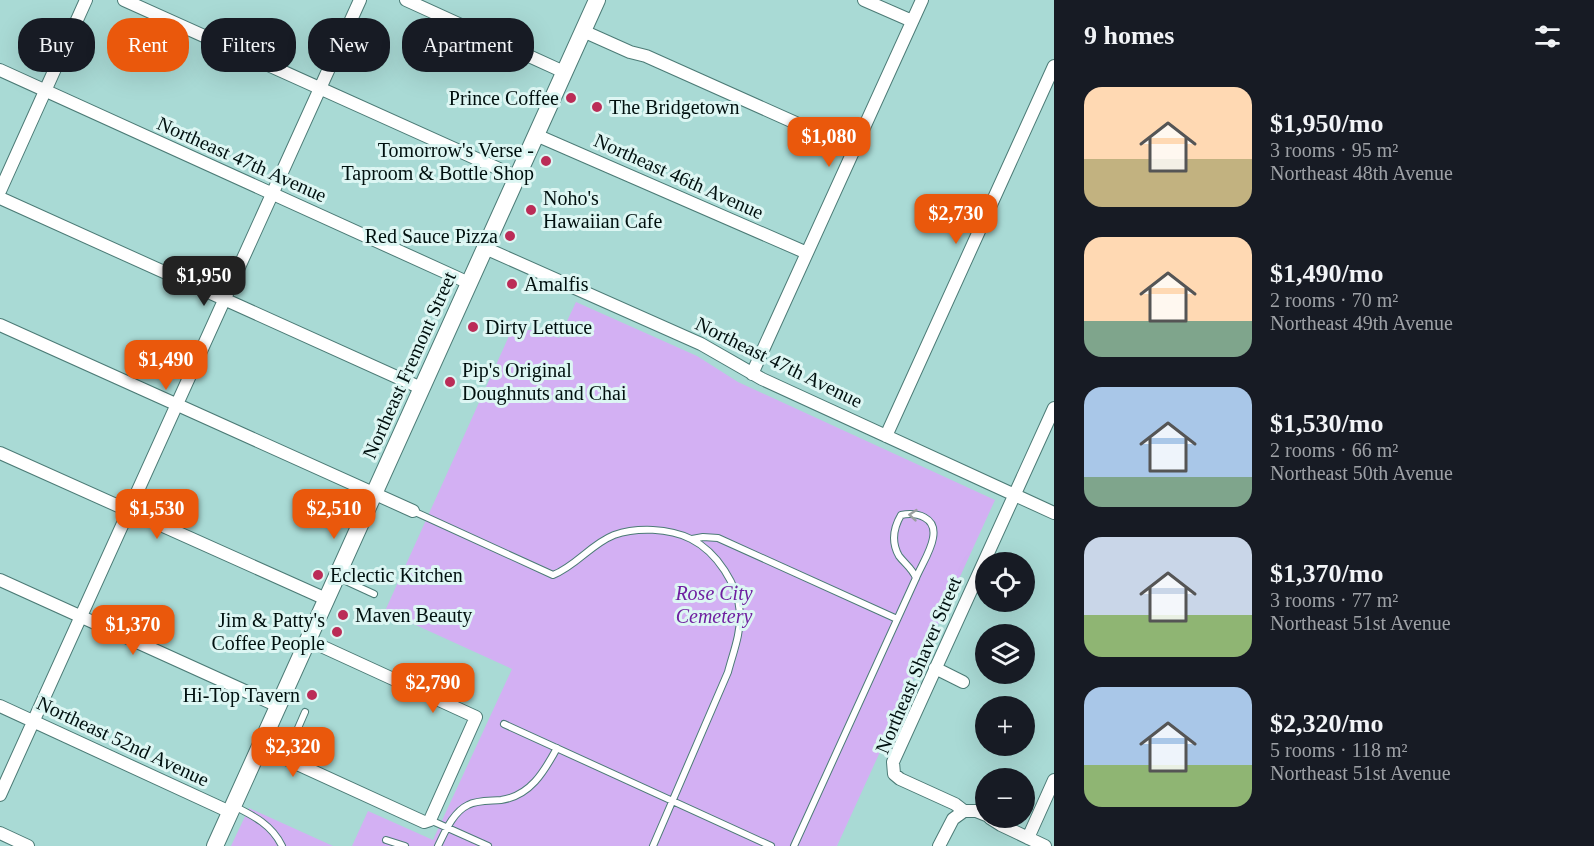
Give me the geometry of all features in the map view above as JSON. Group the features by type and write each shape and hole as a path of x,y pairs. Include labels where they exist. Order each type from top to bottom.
{"main road":[{"name":"Northeast Fremont Street","path":"215,846 597,0"}],"street":[{"path":"0,191 86,0"},
{"path":"124,0 517,177"},
{"path":"0,795 360,0"},
{"path":"406,0 564,72"},
{"path":"864,0 912,21"},
{"path":"752,374 922,0"},
{"path":"583,31 630,52 646,56 854,148"},
{"path":"886,436 1054,66"},
{"name":"Northeast 47th Avenue","path":"0,70 469,283"},
{"name":"Northeast 46th Avenue","path":"536,135 807,253"},
{"path":"0,198 422,388"},
{"name":"Northeast 47th Avenue","path":"485,248 701,344 752,374 1054,513"},
{"path":"0,325 413,511"},
{"name":"Northeast Shaver Street","path":"964,811 956,804 900,779 894,774 894,762 1054,408"},
{"path":"0,453 326,599"},
{"path":"0,580 278,706"},
{"path":"260,747 427,821 476,717 308,640"},
{"path":"935,669 963,682"},
{"name":"Northeast 52nd Avenue","path":"0,706 232,809"},
{"path":"1028,838 1054,780"},
{"path":"939,846 952,819 964,811 975,811"},
{"path":"1007,828 1045,846"},
{"path":"0,833 28,846"}],"lane":[{"path":"413,511 553,574 564,570 587,551 615,535 640,531 666,531 692,539 715,558 726,572 735,592 740,614 736,643 728,672 653,846"},
{"path":"794,846 916,578 933,537 931,525 926,517 913,513 901,515 896,524 893,540 899,556 913,570 916,578"},
{"path":"692,539 718,538 897,619"},
{"path":"337,577 374,594"},
{"path":"285,759 305,712"},
{"path":"504,724 771,846"},
{"path":"438,846 453,819 468,804 507,799 525,791 541,777 557,748"},
{"path":"232,809 263,822 277,843 282,846"},
{"path":"427,821 448,827 488,846"},
{"path":"386,840 405,846"}],"green space":[{"name":"Rose City Cemetery","path":"576,302 697,356 738,382 995,500 837,846 352,846 368,811 433,840 512,669 385,611 514,325 525,330 542,330 559,338"},
{"path":"249,808 333,846 231,846"}],"place":[{"name":"Prince Coffee","path":"571,98"},
{"name":"The Bridgetown","path":"597,107"},
{"name":"Tomorrow's Verse - Taproom & Bottle Shop","path":"546,161"},
{"name":"Noho's Hawaiian Cafe","path":"531,210"},
{"name":"Red Sauce Pizza","path":"510,236"},
{"name":"Amalfis","path":"512,284"},
{"name":"Dirty Lettuce","path":"473,327"},
{"name":"Pip's Original Doughnuts and Chai","path":"450,382"},
{"name":"Eclectic Kitchen","path":"318,575"},
{"name":"Maven Beauty","path":"343,615"},
{"name":"Jim & Patty's Coffee People","path":"337,632"},
{"name":"Hi-Top Tavern","path":"312,695"}]}
